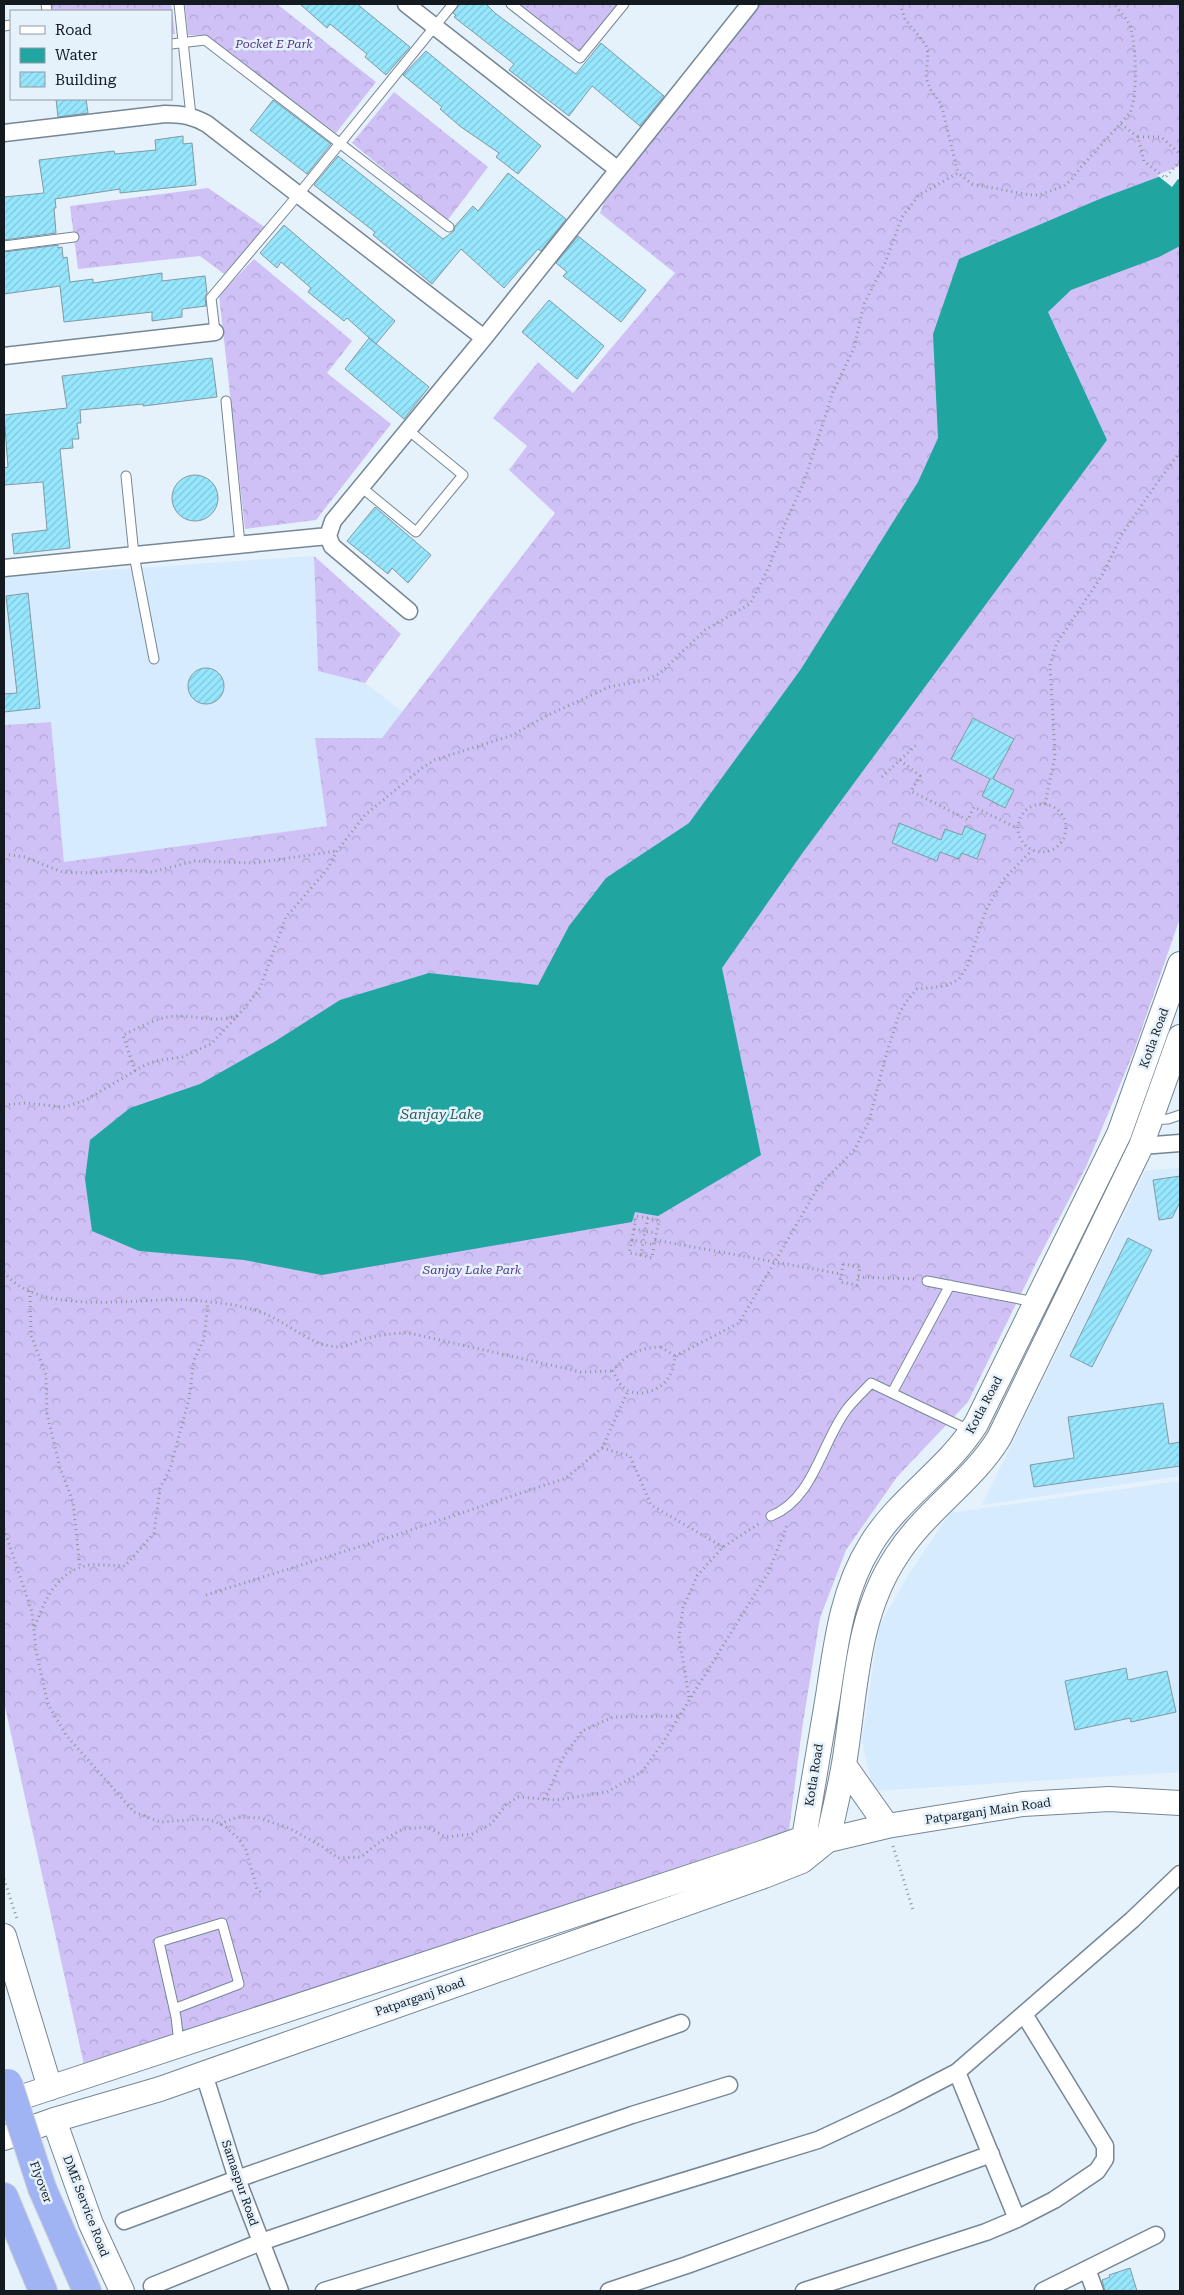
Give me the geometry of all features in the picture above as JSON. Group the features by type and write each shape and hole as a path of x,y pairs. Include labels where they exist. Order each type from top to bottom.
{"highway":[{"name":"Flyover","path":"5,2086 42,2188 87,2291"},
{"path":"4,2197 43,2291"}],"main road":[{"name":"Kotla Road","path":"804,1838 839,1626 853,1580 872,1542 884,1526 956,1452 972,1431 1119,1134 1180,964"},
{"name":"Kotla Road","path":"828,1840 844,1765 863,1636 878,1588 906,1542 983,1461 999,1438 1141,1146 1180,1037"},
{"path":"844,1765 887,1826"},
{"name":"Patparganj Main Road","path":"828,1840 887,1826 1022,1804 1109,1799 1180,1803"},
{"path":"5,2086 50,2088 804,1838 828,1840"},
{"name":"Patparganj Road","path":"4,2138 54,2120 204,2074 764,1876 802,1861 828,1840"},
{"path":"4,1936 50,2088"},
{"name":"DME Service Road","path":"54,2120 91,2224 122,2291"}],"street":[{"path":"406,4 617,169"},
{"path":"409,611 332,546 328,536 333,521 484,338 750,4"},
{"path":"4,133 165,114 191,116 207,124 484,338"},
{"path":"4,356 215,332"},
{"path":"4,568 328,536"},
{"path":"1141,1146 1180,1143"},
{"path":"324,2291 818,2140 895,2104 957,2072 1132,1920 1180,1874"},
{"path":"804,2291 986,2232 1054,2200 1097,2171 1105,2159 1105,2146 1024,2014"},
{"path":"124,2220 681,2023"},
{"path":"957,2072 1017,2219"},
{"name":"Samaspur Road","path":"204,2074 237,2179 280,2291"},
{"path":"152,2286 261,2242 632,2115 729,2085"},
{"path":"609,2291 687,2265 991,2154"},
{"path":"1043,2291 1156,2235"},
{"path":"1087,2269 1095,2291"}],"lane":[{"path":"179,4 191,116"},
{"path":"215,332 211,298 453,4"},
{"path":"511,4 580,58 624,4"},
{"path":"172,44 205,40 449,227"},
{"path":"4,246 74,237"},
{"path":"226,401 240,544"},
{"path":"361,487 416,532 463,475 408,430"},
{"path":"126,476 134,555 154,659"},
{"path":"1151,1120 1168,1119 1180,1115"},
{"path":"927,1281 1037,1302"},
{"path":"892,1394 950,1286"},
{"path":"771,1516 785,1510 798,1499 847,1409 871,1383 972,1431"},
{"path":"174,2009 239,1984 222,1923 159,1942 174,2009 180,2035 179,2046"}],"path":[{"path":"900,4 905,19 926,46 928,53 926,78 931,90 941,104 958,173 972,184 1030,195 1039,195 1070,182 1081,167 1130,113 1135,102 1136,89 1131,27 1114,4"},
{"path":"1121,124 1138,138 1144,161 1165,178 1180,161"},
{"path":"1138,138 1161,137 1180,154"},
{"path":"1175,168 1180,172"},
{"path":"4,1105 24,1104 65,1107 86,1100 156,1060 182,1057 211,1044 238,1016 263,981 286,917 326,870 337,851 365,815 434,760 513,735 546,716 609,687 653,677 672,664 705,630 750,604 769,567 784,526 804,482 833,392 854,348 864,304 885,263 902,217 919,195 958,173"},
{"path":"1045,804 1056,756 1050,664 1057,643 1103,574 1122,534 1180,452"},
{"path":"882,777 916,745"},
{"path":"900,760 920,776 911,791 968,820 974,808 1018,828"},
{"path":"1036,804 1045,804 1052,806 1061,814 1066,827 1065,834 1062,841 1052,850 1038,852 1022,842 1018,828 1020,818 1026,810 1036,804"},
{"path":"675,1356 739,1323 819,1186 855,1150 869,1121 885,1059 899,1014 906,1002 918,989 946,986 959,979 967,967 986,910 1004,879 1032,850"},
{"path":"4,854 25,857 62,872 94,873 119,870 152,872 195,861 273,861 337,851"},
{"path":"135,1071 123,1035 166,1017 218,1020 238,1016"},
{"path":"636,1216 648,1218 658,1221 652,1258 629,1253 636,1216"},
{"path":"641,1255 648,1218"},
{"path":"634,1229 656,1233"},
{"path":"632,1240 655,1242 841,1274"},
{"path":"843,1264 860,1267 858,1277 857,1285 840,1282 843,1264"},
{"path":"4,1272 8,1278 30,1291 55,1298 83,1302 188,1300 244,1306 265,1314 320,1342 340,1347 364,1338 392,1333 409,1333 581,1372 614,1372"},
{"path":"858,1277 927,1281"},
{"path":"30,1291 31,1335 46,1375 47,1414 60,1468 73,1502 80,1568"},
{"path":"34,1628 45,1600 55,1586 70,1572 90,1565 125,1566 154,1533 160,1488 170,1469 189,1399 194,1360 204,1339 208,1302"},
{"path":"614,1372 622,1359 650,1348 662,1347 675,1356"},
{"path":"614,1372 618,1381 628,1391 643,1393 659,1389 672,1370 675,1356"},
{"path":"206,1595 393,1536 566,1478 602,1448 628,1391"},
{"path":"602,1448 630,1456 651,1505 724,1546"},
{"path":"220,1824 236,1817 259,1818 289,1828 338,1858 361,1857 378,1843 403,1829 427,1827 446,1837 472,1834 491,1824 506,1805 518,1797 556,1800 607,1792 642,1772 768,1573 798,1499"},
{"path":"689,1698 679,1637 683,1608 697,1576 724,1546 771,1516"},
{"path":"4,1529 32,1612 41,1681 49,1706 77,1750 91,1762 125,1805 134,1812 160,1822 202,1819 220,1824 238,1838 246,1850 257,1889 262,1893"},
{"path":"545,1800 563,1758 582,1731 613,1717 678,1716"},
{"path":"887,1826 913,1910"}],"shaded area":[{"path":"314,556 318,671 365,683 403,712 382,738 315,738 327,826 64,862 51,722 4,725 4,577"},
{"path":"1180,1168 1180,1476 982,1505 1145,1171"},
{"path":"1180,1481 1180,1772 873,1791 862,1740 879,1626 909,1574 950,1513"}],"green space":[{"path":"50,4 171,4 172,10 51,10"},
{"name":"Pocket E Park","path":"185,4 277,4 376,82 336,133 205,35 188,35"},
{"path":"518,4 619,4 579,53"},
{"name":"Sanjay Lake Park","path":"750,4 1180,4 1180,918 1134,1051 1086,1167 1040,1255 968,1402 897,1477 846,1550 820,1618 802,1729 789,1830 180,2035 84,2065 4,1702 4,725 51,722 64,862 327,826 315,738 382,738 555,513 509,470 527,446 493,418 538,362 573,393 675,273 600,213 617,169"},
{"path":"172,12 175,34 172,34"},
{"path":"394,92 488,167 447,221 352,143"},
{"path":"208,188 266,228 224,274 200,256 78,269 70,206"},
{"path":"254,259 352,341 327,373 391,424 316,520 245,529 219,295"},
{"path":"314,556 401,634 365,683 318,671"}],"water":[{"name":"Sanjay Lake","path":"1180,169 1180,246 1159,257 1071,290 1048,312 1107,440 801,855 722,968 761,1155 658,1216 635,1212 632,1222 322,1275 244,1260 139,1251 92,1231 85,1179 90,1140 130,1108 200,1084 274,1042 340,1000 429,973 538,985 569,926 606,878 689,823 801,669 918,482 938,438 933,334 959,259 1102,198"}],"pier":[{"path":"1180,166 1180,180 1178,179 1172,187 1157,175"}],"building":[{"path":"300,4 357,4 410,47 386,75 365,57 367,54 330,24 327,28"},
{"path":"459,4 486,4 495,13 576,74 601,43 664,96 640,126 592,86 569,116 509,70 514,64 454,17 456,15 453,13"},
{"path":"426,51 541,146 518,174 496,157 499,153 461,127 440,109 442,107 403,75"},
{"path":"56,100 86,100 88,113 58,117"},
{"path":"273,100 331,144 307,174 250,130"},
{"path":"183,136 183,144 192,143 196,185 120,193 120,189 55,199 56,233 4,240 4,197 44,193 39,160 114,151 115,154 156,150 155,140"},
{"path":"338,156 443,239 454,231 455,226 473,206 478,211 508,173 566,219 541,251 538,249 504,288 461,249 432,284 373,235 375,232 314,185"},
{"path":"284,225 395,321 376,344 347,318 344,321 308,292 311,288 281,262 277,268 260,253"},
{"path":"578,236 646,290 621,322 563,276 567,272 556,263"},
{"path":"58,245 58,248 62,247 63,258 67,257 70,282 93,279 93,283 162,273 162,281 205,276 206,306 182,309 182,317 152,321 152,312 64,322 60,286 4,294 4,252"},
{"path":"549,300 604,346 577,379 522,332"},
{"path":"369,338 429,387 404,419 345,369"},
{"path":"212,358 217,397 143,406 143,404 80,410 81,423 77,423 79,439 72,439 73,448 60,449 70,548 14,554 12,534 47,530 43,482 4,485 4,468 8,467 4,415 67,408 62,376"},
{"path":"195,475 208,479 214,485 218,498 214,511 208,517 195,521 182,517 176,511 172,498 176,485 182,479"},
{"path":"375,507 431,555 408,583 392,568 388,574 347,541"},
{"path":"28,593 40,708 4,712 4,694 17,693 6,596"},
{"path":"206,668 213,669 219,673 223,679 223,693 219,699 213,703 206,704 199,703 193,699 189,693 188,686 189,679 193,673 199,669"},
{"path":"973,718 1014,739 993,779 1014,790 1005,808 982,796 990,779 951,759"},
{"path":"899,823 941,840 945,829 962,835 965,826 986,835 977,859 962,853 959,859 940,852 937,861 892,843"},
{"path":"1180,1176 1180,1202 1172,1218 1159,1220 1153,1180"},
{"path":"1128,1238 1152,1250 1092,1367 1070,1356"},
{"path":"1163,1403 1169,1444 1180,1442 1180,1466 1034,1487 1030,1465 1074,1458 1068,1417"},
{"path":"1126,1668 1128,1680 1167,1671 1176,1712 1131,1722 1130,1718 1075,1730 1065,1681"},
{"path":"1130,2268 1137,2291 1105,2291 1102,2280 1110,2277 1109,2275"}]}
